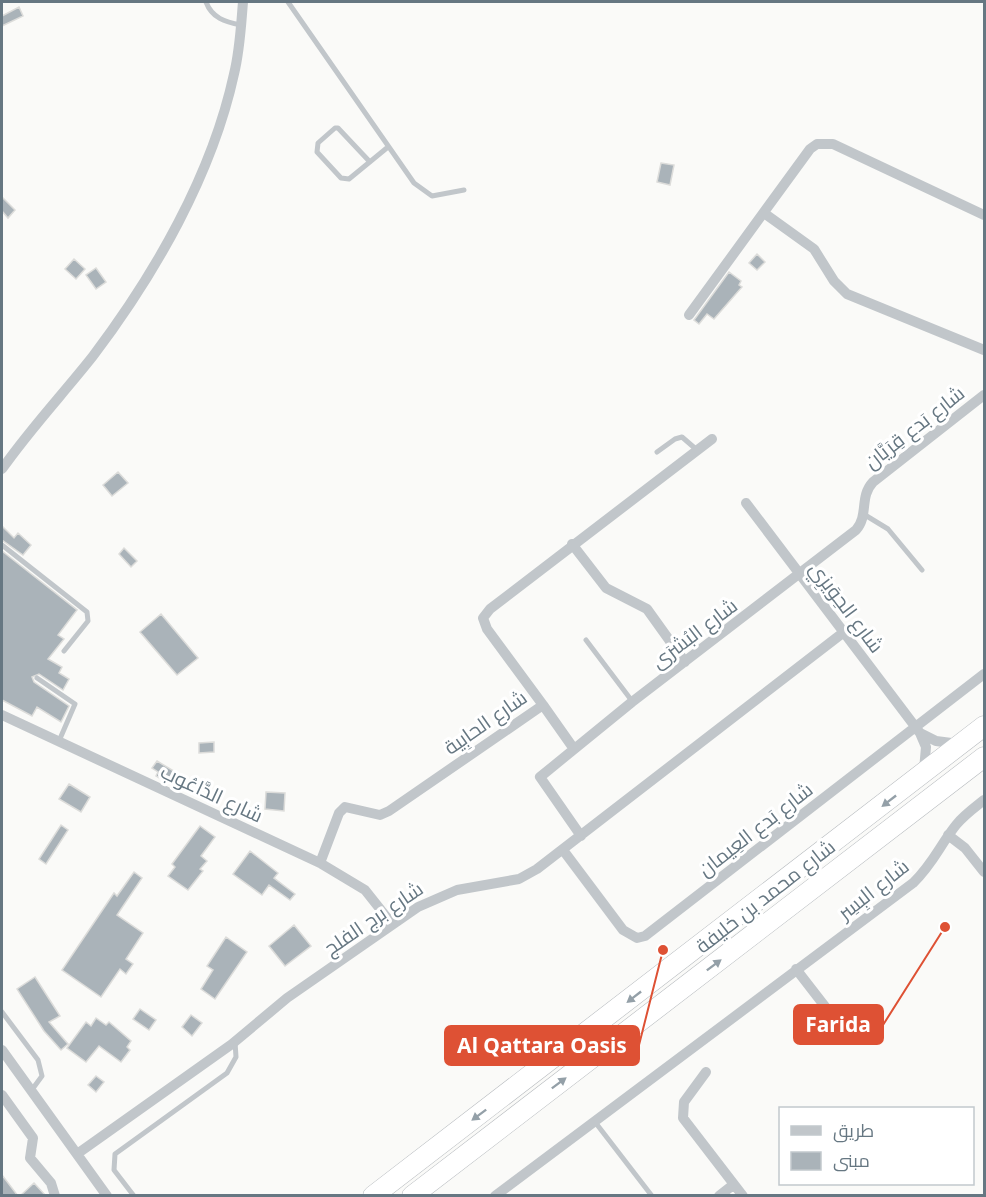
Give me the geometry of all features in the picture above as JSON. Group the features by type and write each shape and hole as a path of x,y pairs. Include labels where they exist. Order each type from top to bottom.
{"highway":[{"name":"شارع محمد بن خليفة","path":"373,1196 984,726"},
{"name":"شارع محمد بن خليفة","path":"412,1196 427,1189 984,757"}],"street":[{"path":"2,469 108,335 163,248 193,188 219,126 235,73 243,2"},
{"path":"689,315 810,149 825,143 833,144 984,215"},
{"path":"764,213 814,249 834,281 847,294 984,350"},
{"name":"شارع بَدع قِرَيَّان","path":"865,515 865,494 873,482 984,395"},
{"name":"شارع الحابِية","path":"320,862 339,813 345,807 380,815 389,811 543,705 487,629 483,618 490,609 572,544 712,439"},
{"name":"شارع الحِوَيزِي","path":"746,504 918,730 927,755 920,777"},
{"name":"شارع البُشرَى","path":"581,836 540,777 632,702 856,530 865,515"},
{"path":"572,544 606,588 647,609 686,662"},
{"name":"شارع برج الفلج","path":"77,1154 235,1041 287,998 418,907 457,890 519,879 563,850 844,632"},
{"name":"شارع بَدع العِيمان","path":"563,850 622,930 637,938 645,936 918,730 984,674"},
{"path":"543,705 574,749"},
{"name":"شارع الدَّاعُوب","path":"2,715 320,862 365,890 392,924"},
{"path":"918,730 945,743 963,743"},
{"name":"شارع البِسِر","path":"495,1196 913,883 935,860 948,835 963,816 984,800"},
{"path":"948,835 965,848 984,873"},
{"path":"796,969 851,1040"},
{"path":"2,1050 107,1196"},
{"path":"706,1072 684,1102 683,1119 743,1196"},
{"path":"2,1095 33,1138 30,1158 51,1183 55,1196"},
{"path":"719,1196 733,1185"}],"lane":[{"path":"206,2 209,9 219,19 241,25"},
{"path":"288,2 414,183 426,194 440,195 464,190"},
{"path":"370,162 338,128 318,143 317,152 341,178 349,179 370,162 388,147"},
{"path":"657,452 682,437 697,450"},
{"path":"865,515 888,529 922,570"},
{"path":"2,545 87,612 88,621 64,651"},
{"path":"586,640 632,702"},
{"path":"37,678 75,704 58,741"},
{"path":"2,1012 41,1065 42,1076 31,1091"},
{"path":"134,1196 114,1170 115,1154 227,1072 236,1057 235,1041"},
{"path":"595,1122 652,1196"}],"building":[{"path":"19,7 23,16 2,26 2,16"},
{"path":"661,163 674,165 670,185 657,182"},
{"path":"2,197 15,210 8,218 2,211"},
{"path":"757,254 765,262 757,270 749,263"},
{"path":"74,259 85,269 76,279 65,269"},
{"path":"96,268 106,282 96,289 86,275"},
{"path":"729,272 741,281 739,285 742,287 714,319 707,314 699,324 694,320"},
{"path":"118,472 128,483 112,496 103,485"},
{"path":"2,526 14,538 18,533 31,545 23,555 2,540"},
{"path":"124,548 137,561 131,567 119,554"},
{"path":"2,551 77,610 58,635 64,639 48,659 62,667 59,673 69,679 63,690 39,674 32,677 34,682 69,706 61,722 37,707 32,716 2,700"},
{"path":"161,614 198,658 177,675 140,632"},
{"path":"214,742 214,752 199,753 199,743"},
{"path":"157,761 177,773 170,784 156,776 158,772 152,768"},
{"path":"69,784 90,797 81,812 59,799"},
{"path":"266,792 285,793 284,811 265,809"},
{"path":"61,825 68,830 46,864 39,859"},
{"path":"200,826 215,837 201,856 207,861 200,869 203,871 188,890 168,876 175,867 172,864"},
{"path":"250,851 278,873 274,878 295,894 290,900 269,885 262,895 233,874"},
{"path":"134,872 142,878 117,915 143,933 126,959 133,964 126,974 120,969 101,997 62,970 114,893 117,896"},
{"path":"294,925 311,946 285,966 269,946"},
{"path":"226,937 247,952 215,999 201,989 213,970 207,966"},
{"path":"35,977 60,1016 49,1022 68,1044 61,1050 44,1031 17,989"},
{"path":"140,1009 156,1020 149,1030 133,1019"},
{"path":"191,1015 202,1023 192,1036 182,1027"},
{"path":"96,1018 106,1025 109,1022 131,1041 127,1047 130,1050 121,1062 99,1046 86,1062 67,1048 86,1022 91,1026"},
{"path":"96,1076 104,1082 96,1092 88,1085"},
{"path":"2,1175 18,1196 2,1196"},
{"path":"34,1183 46,1196 20,1196"}],"place":[{"name":"Farida","path":"945,927"},
{"name":"Al Qattara Oasis","path":"663,950"}]}
